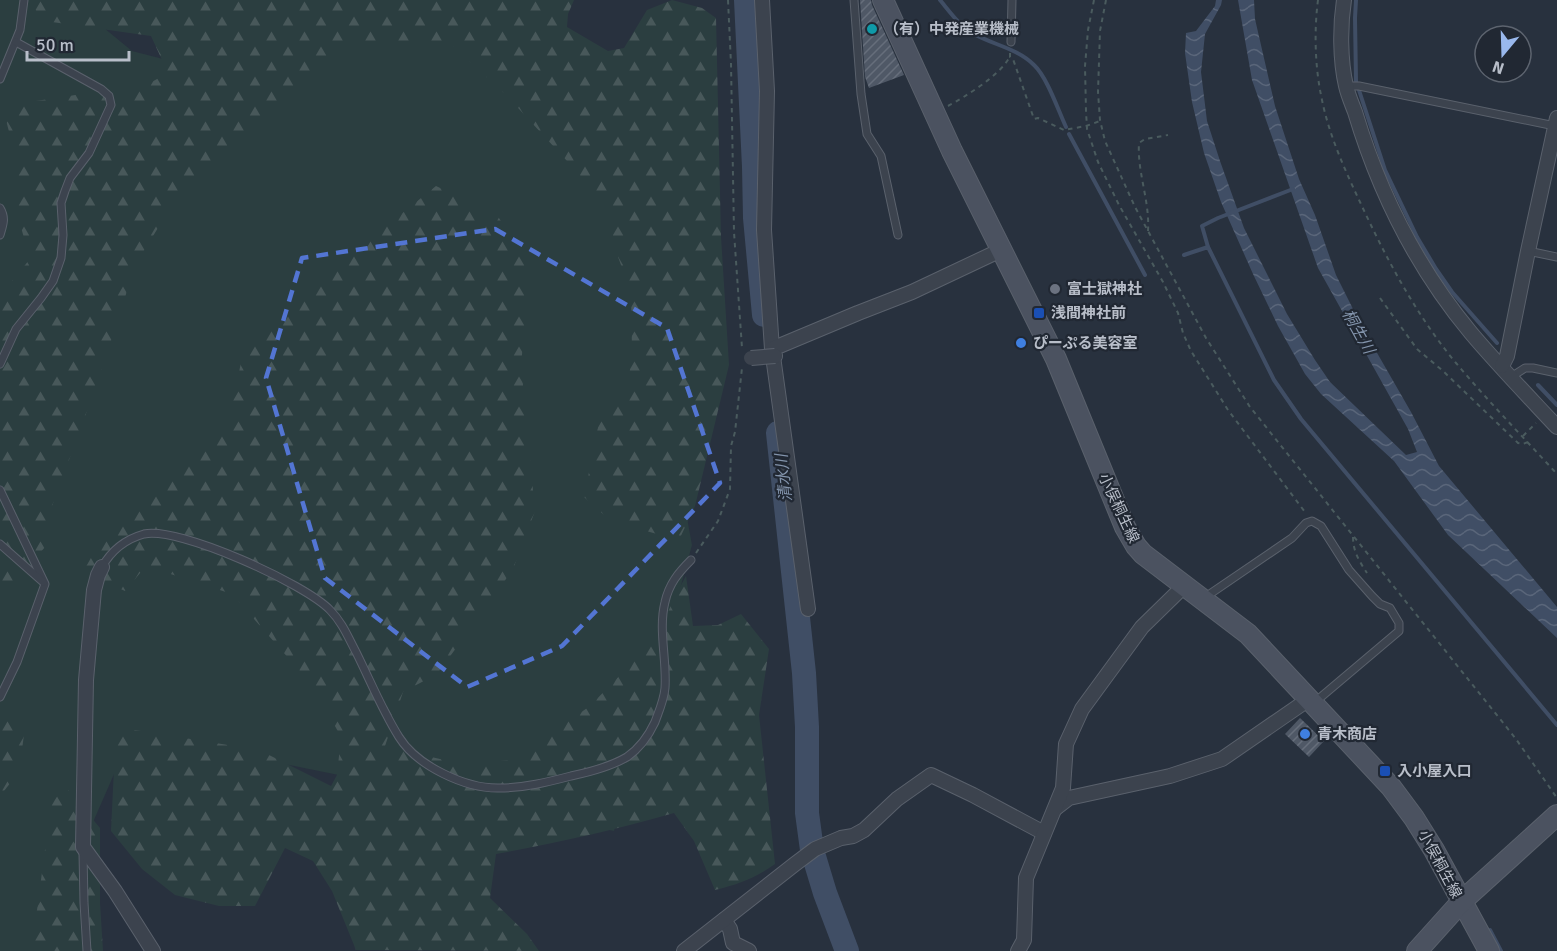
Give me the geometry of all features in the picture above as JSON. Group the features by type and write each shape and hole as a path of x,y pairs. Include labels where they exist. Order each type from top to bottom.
{"main road":[{"name":"小俣桐生線","path":"883,0 1001,250 1056,359 1131,539 1143,555 1248,634 1385,780 1403,802 1434,850 1462,901 1417,951"},
{"path":"1489,951 1462,901 1557,815"}],"street":[{"path":"762,0 767,91 764,230 773,353 808,609"},
{"path":"1344,0 1342,31 1360,132 1381,185 1415,253 1465,324 1557,427"},
{"path":"1502,366 1507,356 1556,124"},
{"path":"747,359 773,353 1001,250"},
{"path":"102,567 94,590 86,680 83,847 115,891 153,951"},
{"path":"1018,951 1024,940 1026,878 1063,788 1066,744 1082,709 1142,627 1184,586"},
{"path":"1054,809 1069,798 1170,776 1222,759 1311,701"},
{"path":"684,951 816,849 864,830 897,799 931,775 1044,833"},
{"path":"724,920 730,929 733,943 749,951"}],"lane":[{"path":"0,79 20,30 24,0"},
{"path":"854,0 861,94 867,134 880,156 898,235"},
{"path":"1011,42 1012,0"},
{"path":"0,364 16,329 53,281 61,258 63,235 61,203 70,178 89,153 111,105 109,96 101,89 16,42"},
{"path":"1353,86 1556,124"},
{"path":"0,208 4,215 0,236"},
{"path":"1528,251 1557,257"},
{"path":"1511,377 1525,368 1557,373"},
{"path":"0,490 45,584 17,662 0,697"},
{"path":"1202,599 1292,538 1306,523 1312,521 1321,526 1349,570 1380,604 1390,608 1399,623 1399,631 1311,701"},
{"path":"102,567 114,551 132,539 143,535 165,535 195,542 233,556 306,592 329,609 344,626 392,727 405,747 429,767 441,773 484,788 500,789 533,785 608,766 627,757 648,737 662,704 665,688 662,635 664,604 675,578 691,560"},
{"path":"0,544 45,584"},
{"path":"83,847 87,951"}],"path":[{"path":"691,560 718,521 730,489 731,446 747,359 741,322 734,232 728,0"},
{"path":"1094,0 1088,30 1085,66 1086,126 1098,162 1119,206 1163,282 1178,313 1191,351 1228,410 1312,521"},
{"path":"1106,0 1100,32 1098,92 1100,121 1105,141 1135,207 1206,338 1240,393 1516,739 1557,798"},
{"path":"935,113 968,94 1004,66 1010,57 1011,42"},
{"path":"1010,57 1013,59 1034,119 1038,118 1064,130 1100,121"},
{"path":"1148,231 1149,217 1138,143 1145,139 1168,135"},
{"path":"1380,298 1417,349 1518,443 1528,442"},
{"path":"1522,436 1540,420"},
{"path":"1353,537 1353,547 1369,576"}],"highlighted area":[{"path":"495,229 667,328 720,483 562,646 467,687 325,578 266,378 302,258"}],"green space":[{"path":"0,0 70,0 132,51 206,70 375,0 482,52 638,205 659,364 692,545 614,831 132,733 59,900 92,951 0,951"},
{"path":"27,0 574,0 568,14 567,27 608,51 624,48 647,10 672,0 702,8 716,18 721,237 729,365 695,506 678,542 611,521 584,497 600,417 628,385 632,352 631,292 614,246 611,213 579,174 507,96 453,46 409,41 355,44 304,80 214,157 174,202 132,270 123,306 52,506 45,547 7,592 0,589 0,301 7,287 30,259 13,199 15,155 6,120 16,104 148,84 168,73 151,36 45,21"},
{"path":"436,186 497,215 531,267 521,364 535,511 513,569 487,606 437,674 403,692 385,746 461,764 513,760 590,706 658,636 686,576 693,626 718,625 741,614 769,649 759,715 775,864 760,874 732,886 715,890 694,841 674,813 585,836 496,854 490,898 527,934 539,951 356,950 332,891 313,861 285,848 255,906 219,906 175,895 142,869 111,831 116,727 259,750 331,786 337,775 341,737 313,686 232,594 146,566 125,591 83,572 108,528 141,510 227,429 246,339"},
{"path":"0,704 25,727 19,772 0,796"},
{"path":"65,786 100,828 100,903 103,951 28,951 37,910 51,804"}],"water":[{"name":"桐生川","path":"1216,0 1222,0 1205,34 1201,72 1207,121 1244,228 1287,314 1330,382 1406,455 1417,452 1408,429 1318,268 1252,80 1238,0 1254,0 1255,19 1275,106 1299,179 1315,215 1336,275 1361,325 1439,466 1557,607 1557,638 1448,535 1394,461 1321,394 1305,374 1278,326 1221,202 1204,153 1192,102 1185,53 1186,33 1196,31 1215,6"}],"building":[{"name":"（有）中発産業機械","path":"860,0 871,0 904,75 869,88 865,77"},
{"path":"1300,718 1324,741 1309,757 1285,734"}],"waterway":[{"name":"清水川","path":"746,0 755,218 764,315"},
{"path":"940,0 967,30 1020,55 1039,70 1066,127"},
{"path":"1356,0 1356,81 1385,170 1417,237 1436,269 1452,292 1497,343"},
{"path":"1069,134 1145,275"},
{"path":"1208,247 1202,226 1293,189"},
{"path":"1184,255 1208,247 1274,380 1301,419 1557,725"},
{"path":"1538,385 1557,405"},
{"name":"清水川","path":"778,433 804,673 807,727 807,813 812,850 847,951"},
{"path":"1490,930 1501,951"}],"place":[{"name":"（有）中発産業機械","path":"872,29"},
{"name":"富士獄神社","path":"1055,289"},
{"name":"浅間神社前","path":"1039,313"},
{"name":"ぴーぷる美容室","path":"1021,343"},
{"name":"青木商店","path":"1305,734"},
{"name":"入小屋入口","path":"1385,771"}]}
